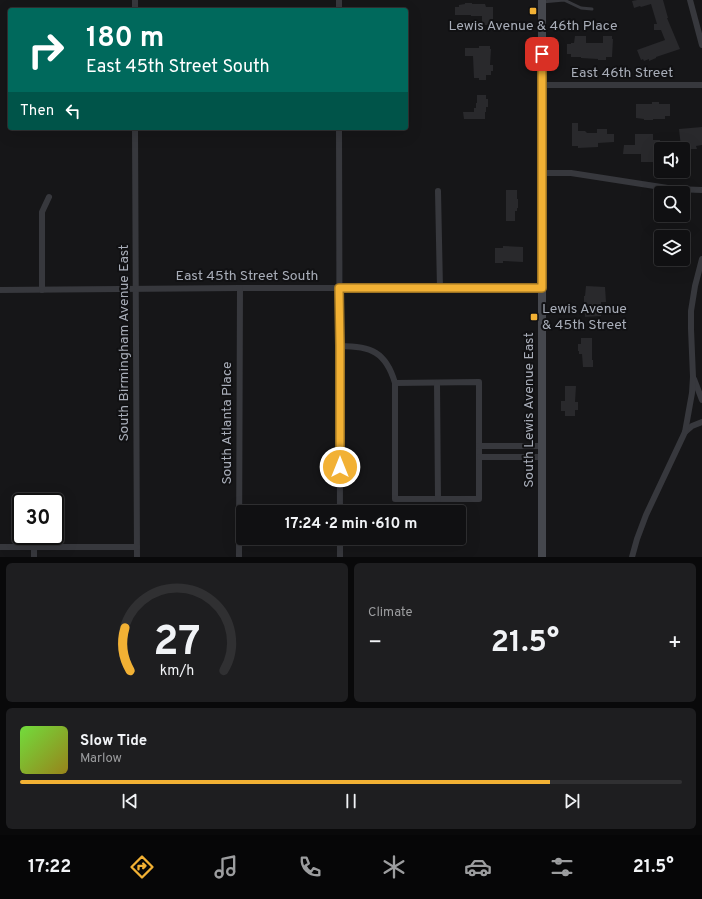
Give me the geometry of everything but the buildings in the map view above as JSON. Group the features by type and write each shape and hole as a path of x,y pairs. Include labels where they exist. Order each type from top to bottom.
{"main road":[{"name":"South Lewis Avenue East","path":"542,1 542,557"}],"street":[{"path":"690,0 702,46"},
{"name":"East 46th Street","path":"542,85 702,85"},
{"name":"South Birmingham Avenue East","path":"135,130 137,557"},
{"path":"339,130 340,505"},
{"path":"542,173 571,173 674,189 702,191"},
{"path":"438,191 440,288"},
{"path":"42,290 42,212 49,197"},
{"path":"632,557 646,515 685,432 692,393 693,373 691,311 695,286 702,259"},
{"name":"South Atlanta Place","path":"239,557 240,288"},
{"name":"East 45th Street South","path":"0,290 542,288"},
{"path":"340,346 361,347 377,353 389,366 392,374 395,383 395,499 480,499 479,382 395,383"},
{"path":"693,373 695,383 702,400"},
{"path":"437,383 438,499"},
{"path":"685,432 692,426 702,422"},
{"path":"480,446 542,446"},
{"path":"480,456 542,457"},
{"path":"340,545 340,557"},
{"path":"0,547 137,547"},
{"path":"34,547 34,557"}],"lane":[{"path":"542,1 564,0 581,8 592,9"},
{"path":"509,446 509,457"}],"place":[{"name":"Lewis Avenue & 46th Place","path":"533,11"},
{"name":"Lewis Avenue & 45th Street","path":"534,317"}],"route":[{"path":"340,467 339,288 542,288 542,54"}]}
